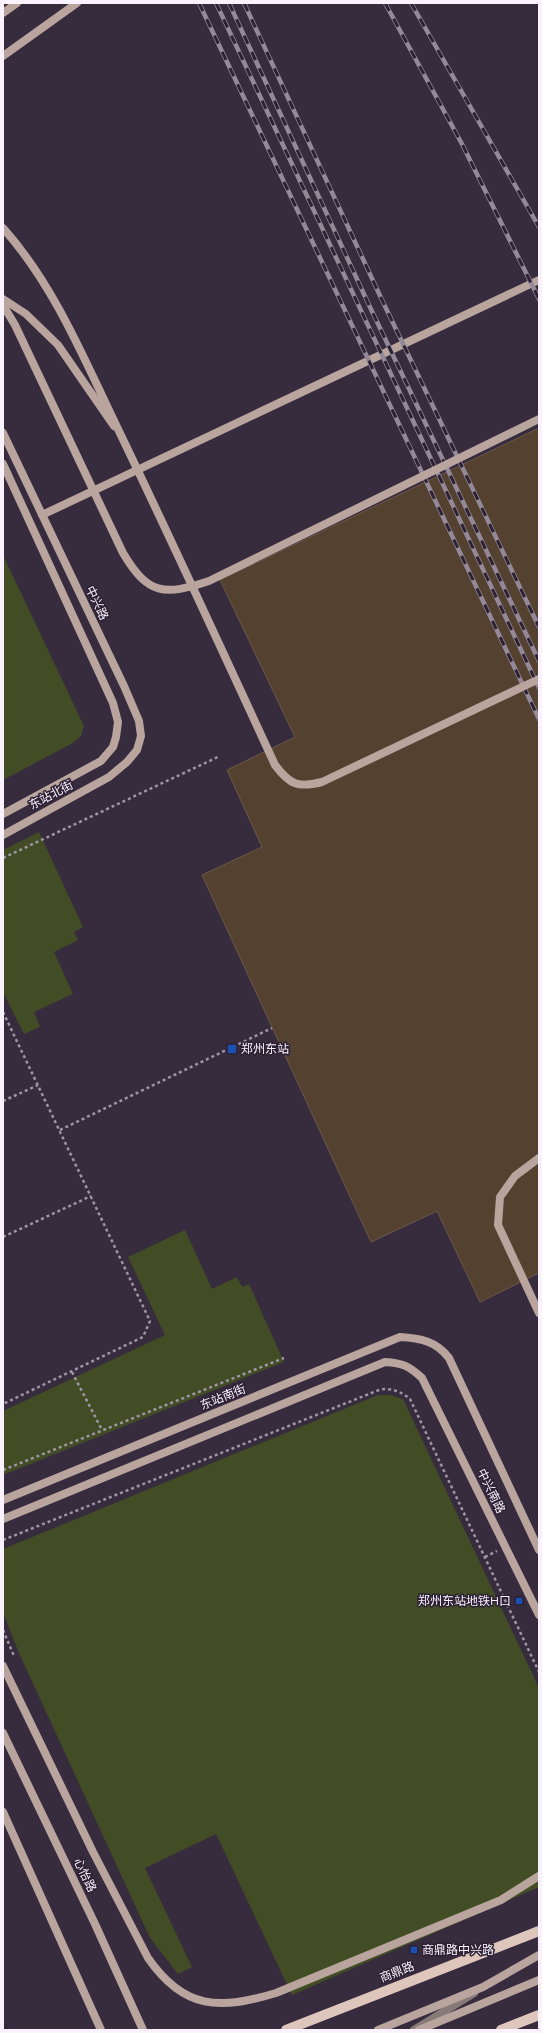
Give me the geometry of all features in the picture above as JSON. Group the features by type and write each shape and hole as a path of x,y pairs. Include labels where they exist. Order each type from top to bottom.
{"main road":[{"name":"商鼎路","path":"286,2030 539,1931"},
{"path":"502,2030 539,2015"}],"street":[{"path":"3,13 17,3"},
{"path":"3,56 77,3"},
{"path":"3,228 20,246 67,323 275,765 286,779 305,786 322,782 539,679"},
{"path":"42,515 539,280"},
{"path":"3,299 26,314 58,345 121,436"},
{"path":"3,305 15,325 123,553 138,576 146,583 162,589 186,588 208,581 539,419"},
{"name":"中兴路","path":"3,433 139,721 141,736 136,750 127,762 110,777"},
{"name":"东站北街","path":"3,464 113,703 118,722 113,747 101,761 3,814"},
{"name":"东站北街","path":"3,834 110,777"},
{"path":"539,1158 515,1176 500,1197 498,1225 539,1312"},
{"name":"东站南街","path":"3,1500 400,1337 417,1338 430,1342 443,1350 449,1358"},
{"name":"中兴南路","path":"449,1358 539,1550"},
{"name":"中兴南路","path":"3,1519 385,1362 408,1366 422,1378 539,1615"},
{"path":"3,1666 93,1852 148,1958 158,1973 191,1998 211,2004 230,2004 253,2000 276,1993 501,1900 539,1876"},
{"name":"心怡路","path":"3,1733 95,1924 143,2030"},
{"path":"3,1812 101,2030"},
{"path":"519,1938 539,1925"},
{"path":"414,2030 539,1954"},
{"path":"419,2030 539,1980"},
{"path":"378,2030 483,1988"}],"path":[{"path":"3,858 220,756"},
{"path":"3,1012 92,1196 150,1321 143,1338 3,1404"},
{"path":"60,1130 272,1028"},
{"path":"3,1101 38,1085"},
{"path":"3,1237 92,1196"},
{"path":"3,1470 284,1358"},
{"path":"72,1372 102,1430"},
{"path":"3,1540 384,1388 402,1392 410,1399 539,1672"},
{"path":"3,1630 14,1656"}],"green space":[{"path":"3,555 84,726 81,736 73,743 3,780"},
{"path":"39,832 83,927 74,932 78,940 54,952 73,994 34,1012 40,1027 24,1034 3,992 3,850"},
{"path":"185,1230 212,1289 237,1277 242,1287 249,1284 284,1362 3,1475 3,1411 165,1335 128,1257"},
{"path":"378,1395 390,1395 403,1399 539,1688 539,1887 292,1995 216,1834 145,1868 192,1967 178,1974 150,1938 19,1653 3,1613 3,1549"}],"building":[{"name":"郑州东站","path":"539,428 539,1273 480,1302 437,1211 371,1242 202,875 262,847 227,770 295,737 220,580"}],"railway":[{"path":"199,3 539,719"},
{"path":"216,3 539,688"},
{"path":"229,3 369,305 539,661"},
{"path":"244,3 382,300 539,627"},
{"path":"385,3 462,144 539,299"},
{"path":"411,3 539,227"}],"place":[{"name":"郑州东站","path":"232,1049"},
{"name":"郑州东站地铁H口","path":"519,1601"},
{"name":"商鼎路中兴路","path":"414,1950"}]}
